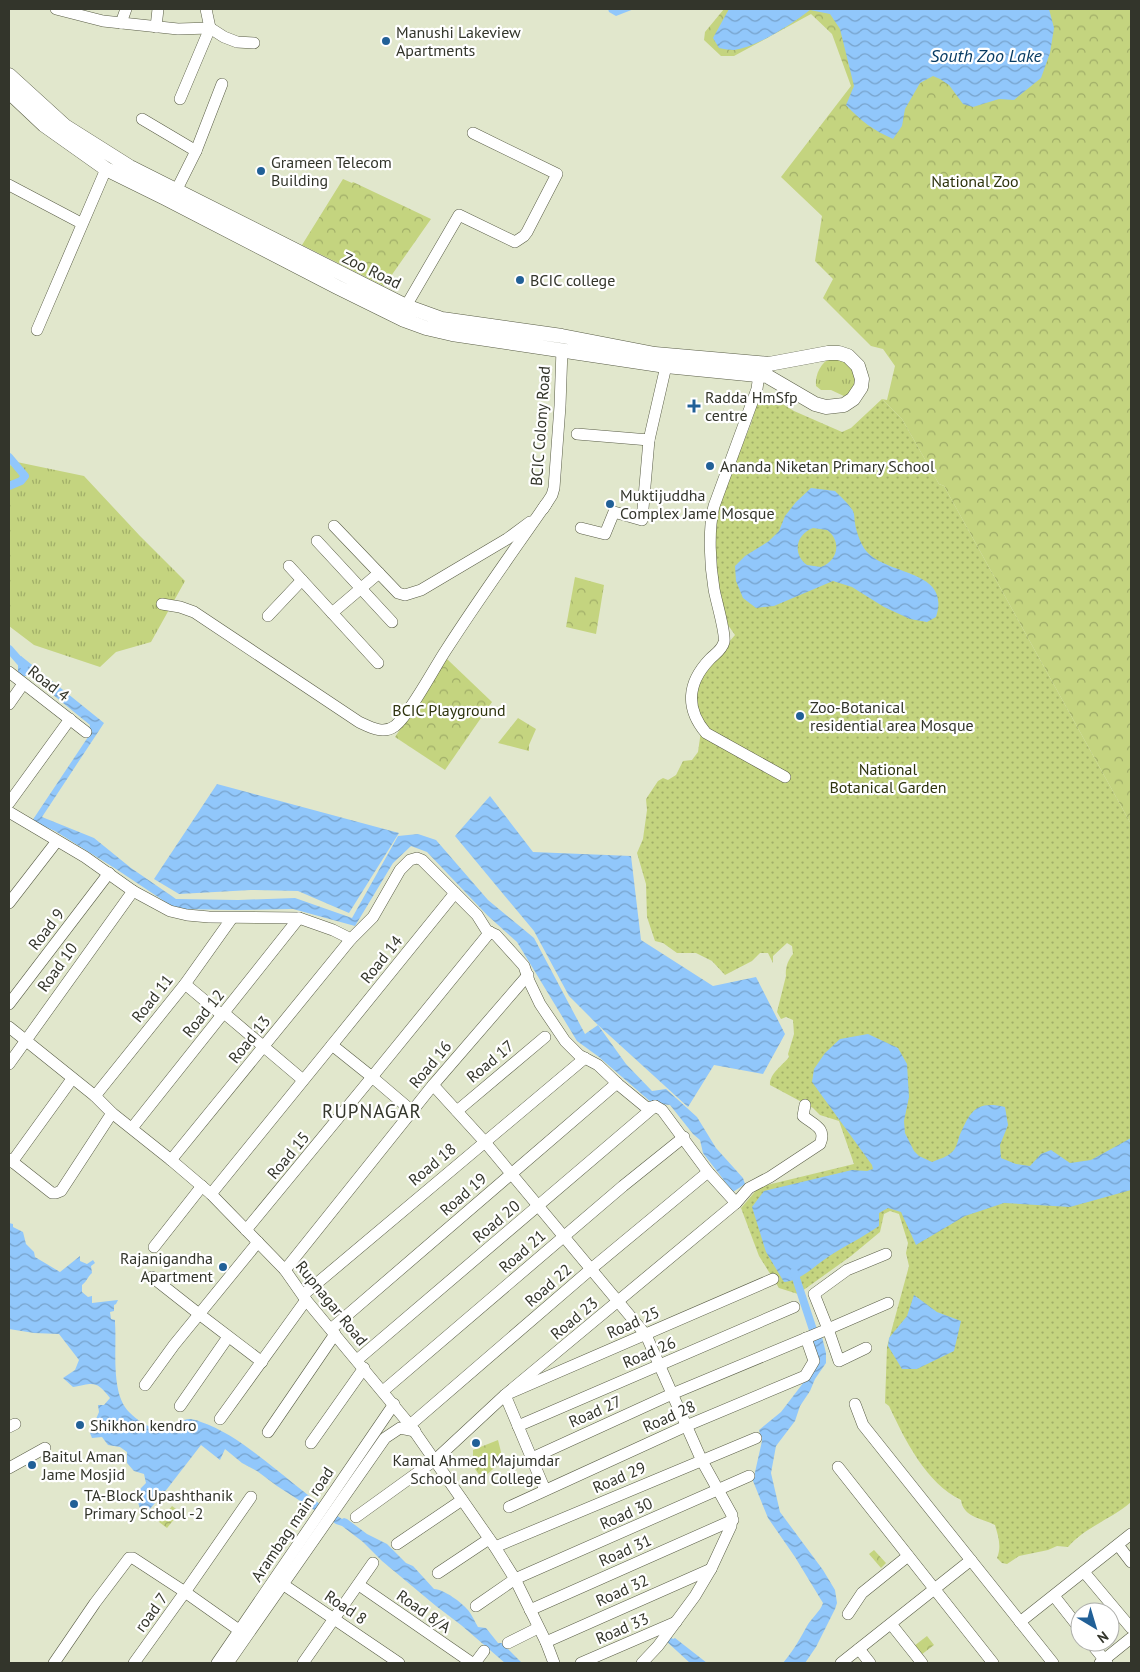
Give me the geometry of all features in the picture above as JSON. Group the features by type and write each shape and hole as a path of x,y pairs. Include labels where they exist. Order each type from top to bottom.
{"main road":[{"name":"Zoo Road","path":"9,75 104,162 176,191 404,310"},
{"name":"Zoo Road","path":"9,92 44,124 104,162 165,198 337,287 404,310 562,342 666,366 765,371 828,353 839,353 848,356 858,366 862,379 861,387 853,399 844,405 826,407 815,404 765,371 562,342"}],"street":[{"path":"56,9 88,13 103,21 156,27 210,28 237,42 254,43"},
{"path":"121,22 126,9"},
{"path":"156,27 158,9"},
{"path":"180,99 210,28 206,9"},
{"path":"176,191 196,151 222,84"},
{"path":"142,119 196,151"},
{"path":"404,310 459,215 515,242 527,232 557,174 474,133"},
{"path":"36,330 81,223 104,162"},
{"path":"9,185 81,223"},
{"name":"BCIC Colony Road","path":"334,526 398,593 405,595 413,594 507,539 530,521 546,504 554,488 560,406 562,342"},
{"path":"581,528 605,534 614,512 642,520 649,440 666,366"},
{"path":"765,371 711,517 714,587 724,640 720,650 697,676 690,697 690,704 697,723 706,733 785,777"},
{"path":"577,434 649,440"},
{"path":"162,604 180,606 194,612 359,722 385,730 394,726 411,706 478,601 546,504"},
{"path":"316,541 392,622"},
{"path":"289,566 378,663"},
{"path":"332,613 379,573"},
{"path":"268,616 302,580"},
{"name":"Road 4","path":"9,672 86,732"},
{"path":"9,704 23,684"},
{"path":"9,803 70,719"},
{"path":"9,812 85,857 118,882 170,911 187,915 232,918 299,918 333,930 351,939"},
{"path":"9,903 57,841"},
{"name":"Road 13","path":"171,1160 351,939 373,917 400,870 410,860 417,858 422,860 455,893"},
{"name":"Road 9","path":"9,1004 109,874"},
{"name":"Road 10","path":"9,1064 133,891"},
{"path":"455,893 477,915 486,931 496,935 524,966 529,982 540,1004 565,1041 585,1058 598,1065 647,1108 655,1106 662,1110 684,1137 708,1172 736,1203"},
{"name":"Road 14","path":"303,1080 455,893"},
{"name":"Road 11","path":"95,1096 185,984 232,918"},
{"name":"Road 12","path":"132,1128 299,918"},
{"name":"Road 15","path":"246,1230 394,1053 490,932"},
{"name":"Road 16","path":"286,1270 433,1085 528,975"},
{"path":"185,984 303,1080 212,1194"},
{"name":"Rupnagar Road","path":"9,1027 212,1194 286,1270 304,1298 413,1428 492,1543 515,1579 546,1642 554,1663"},
{"name":"Road 17","path":"457,1111 545,1037"},
{"path":"332,1045 412,1111"},
{"name":"Road 18","path":"220,1419 262,1362 304,1298 484,1141 585,1058"},
{"path":"72,1079 10,1161 52,1193 61,1191 112,1113"},
{"name":"Road 19","path":"268,1432 333,1332 617,1083"},
{"path":"433,1085 484,1141 646,1335 702,1461 732,1515 731,1526 711,1569 695,1596 677,1622 642,1663"},
{"name":"Road 23","path":"356,1517 435,1460 506,1395 736,1203 749,1188 770,1177 820,1144 823,1136 821,1129 803,1116 805,1105"},
{"name":"Road 20","path":"360,1364 538,1206 655,1106"},
{"name":"Road 21","path":"383,1391 564,1236 684,1137"},
{"name":"Road 22","path":"413,1428 591,1269 708,1172"},
{"path":"154,1247 202,1186"},
{"path":"145,1385 199,1314 258,1242"},
{"path":"866,1348 839,1361 814,1294 847,1270 886,1254"},
{"path":"152,1277 262,1362"},
{"name":"Road 25","path":"506,1395 773,1279"},
{"name":"Road 27","path":"532,1458 672,1394 888,1303"},
{"name":"Road 26","path":"518,1426 794,1307"},
{"path":"180,1406 228,1337"},
{"name":"Road 28","path":"509,1506 686,1426 806,1376 814,1361 806,1338"},
{"path":"311,1443 360,1364"},
{"path":"506,1395 545,1490"},
{"name":"Arambag main road","path":"217,1663 243,1633 330,1507 394,1404"},
{"path":"855,1404 863,1425 1053,1663"},
{"name":"Arambag main road","path":"330,1507 385,1438 400,1428 413,1428"},
{"name":"Road 29","path":"438,1574 492,1543 756,1438"},
{"path":"9,1468 46,1448"},
{"path":"838,1467 993,1663"},
{"name":"Road 30","path":"476,1606 515,1579 749,1476"},
{"path":"55,1663 95,1603 129,1558 133,1558 185,1592 251,1497"},
{"path":"397,1544 462,1500"},
{"name":"Road 31","path":"530,1610 733,1520"},
{"path":"1020,1622 1131,1534"},
{"path":"1118,1545 1131,1562"},
{"path":"848,1614 862,1593 908,1556"},
{"path":"841,1663 971,1560"},
{"path":"308,1661 334,1619 373,1563"},
{"name":"Road 32","path":"546,1642 711,1569"},
{"path":"1084,1572 1131,1628"},
{"name":"Road 8","path":"279,1581 399,1663"},
{"name":"Road 8/A","path":"358,1584 474,1663"},
{"name":"road 7","path":"134,1663 185,1592 243,1633"},
{"path":"1054,1596 1070,1616"},
{"name":"Road 33","path":"581,1663 677,1622"},
{"path":"891,1624 922,1663"},
{"path":"508,1643 538,1628"},
{"name":"Arambag main road","path":"228,1663 243,1633"},
{"path":"1104,1662 1131,1638"},
{"path":"859,1649 870,1663"},
{"path":"474,1663 484,1651"}],"green space":[{"name":"National Zoo","path":"724,9 1131,9 1131,824 944,486 939,484 902,419 882,399 887,400 895,366 883,349 871,346 823,298 833,279 815,261 822,216 781,177 851,86 832,34 811,14 734,56 721,56 704,40 705,32"},
{"path":"343,179 431,219 384,286 302,245"},
{"path":"832,357 848,364 855,375 856,388 846,397 831,390 821,390 816,386 820,369"},
{"name":"National Botanical Garden","path":"761,391 794,411 842,432 851,428 882,399 902,419 939,484 944,486 1131,824 1131,1502 1090,1528 1068,1547 1057,1546 1048,1550 1019,1556 1007,1564 1002,1563 997,1558 999,1545 995,1525 969,1514 962,1506 961,1500 937,1483 927,1472 902,1433 889,1406 885,1403 887,1347 909,1266 906,1253 908,1243 899,1214 890,1211 884,1214 880,1232 851,1256 798,1294 779,1288 759,1256 741,1208 759,1187 854,1164 839,1121 820,1115 813,1108 770,1085 774,1073 789,1057 788,1054 794,1034 793,1020 786,1017 781,1019 777,1012 786,976 786,967 793,954 792,946 787,943 773,956 773,963 768,953 760,953 752,961 725,975 712,961 696,953 677,953 663,943 655,941 647,917 646,884 637,853 643,839 647,810 646,799 658,781 663,778 668,780 676,775 683,761 692,760 698,752 702,724 694,708 695,688 718,655 735,635 728,625 716,589 714,515 751,424"},
{"path":"12,461 84,476 185,581 151,642 116,652 100,667 34,645 9,626 9,469"},
{"path":"575,577 604,585 596,634 566,627"},
{"name":"BCIC Playground","path":"447,659 492,702 445,770 395,737"},
{"path":"518,718 536,729 529,745 529,751 498,743"},
{"path":"498,1440 503,1460 482,1479 473,1466 473,1450"},
{"path":"172,1506 180,1512 167,1528 159,1522"},
{"path":"874,1550 886,1563 881,1568 869,1554"},
{"path":"927,1636 934,1645 921,1655 914,1646"}],"water":[{"path":"608,9 634,9 616,16 609,12"},
{"name":"South Zoo Lake","path":"729,9 1049,9 1054,28 1050,53 1041,78 1014,100 999,99 973,107 963,104 949,85 933,76 920,83 905,109 902,126 893,139 868,125 846,105 854,86 840,29 830,14 810,10 764,40 744,48 732,50 719,48 713,38"},
{"path":"811,488 835,491 853,511 858,535 869,554 892,567 917,576 928,583 935,591 938,602 936,617 927,622 910,619 884,607 852,587 833,581 774,606 756,608 743,598 736,581 735,566 745,556 769,541 779,531 785,516","holes":["813,528 827,530 835,540 836,550 834,556 827,564 821,567 807,565 799,555 798,545 800,539 807,531"]},
{"path":"21,656 104,723 42,817 94,838 131,868 176,899 238,900 295,898 352,918 398,836 418,834 436,840 488,900 534,938 585,1034 598,1025 626,1064 652,1091 666,1089 697,1117 716,1148 743,1178 745,1184 733,1192 703,1153 700,1140 670,1105 652,1103 599,1057 577,1041 517,942 487,915 427,852 411,846 393,863 355,926 293,909 181,909 170,905 55,831 32,821 88,737 90,725 30,676 23,676 18,672 18,661"},
{"path":"217,784 399,833 349,913 298,891 251,890 179,894 154,879"},
{"path":"490,796 533,852 631,856 641,940 713,986 756,977 785,1034 763,1074 714,1065 688,1107 569,996 534,931 455,836"},
{"path":"868,1034 898,1048 907,1064 909,1097 904,1121 905,1133 914,1151 919,1156 932,1162 949,1155 955,1148 970,1115 980,1107 995,1105 1005,1107 1008,1125 1000,1145 1001,1158 1016,1164 1030,1166 1041,1154 1051,1150 1070,1163 1091,1160 1131,1138 1131,1190 1070,1207 1004,1203 965,1216 916,1245 901,1212 888,1208 879,1213 879,1226 834,1253 802,1276 784,1282 766,1252 752,1207 764,1191 852,1170 867,1171 873,1169 812,1082 814,1069 825,1053 840,1039"},
{"path":"9,1223 23,1232 26,1244 34,1252 35,1257 60,1272 80,1256 80,1261 87,1264 93,1260 95,1263 91,1266 92,1273 82,1285 82,1292 88,1297 92,1296 92,1303 118,1300 114,1305 114,1311 110,1312 111,1319 115,1320 117,1382 123,1404 133,1416 147,1426 158,1429 191,1419 212,1426 232,1437 334,1514 342,1519 347,1519 367,1534 387,1544 406,1563 413,1566 434,1589 448,1594 461,1603 478,1627 486,1628 498,1643 502,1643 522,1663 505,1663 382,1561 363,1542 342,1526 336,1524 242,1463 225,1449 220,1460 201,1445 143,1517 135,1494 146,1483 144,1474 134,1471 127,1463 127,1452 120,1447 108,1445 102,1437 92,1438 90,1433 99,1412 98,1405 104,1405 110,1398 101,1388 94,1384 73,1387 63,1378 75,1370 79,1360 59,1334 9,1329"},
{"path":"914,1295 937,1312 961,1321 954,1351 917,1369 902,1369 888,1346 889,1338 907,1316"},
{"path":"821,1333 826,1353 826,1363 800,1406 795,1421 776,1446 771,1473 780,1512 823,1570 835,1590 837,1603 816,1647 805,1663 783,1663 823,1603 768,1518 753,1481 762,1441 759,1430 781,1412 810,1374 808,1337"},
{"path":"668,1635 673,1639 675,1638 707,1663 690,1663 665,1640"}],"waterway":[{"path":"9,457 25,476 21,481 9,486"},
{"path":"9,649 24,666"},
{"path":"794,1272 816,1339"}],"place":[{"name":"Manushi Lakeview Apartments","path":"386,41"},
{"name":"Grameen Telecom Building","path":"261,171"},
{"name":"BCIC college","path":"520,280"},
{"name":"Radda HmSfp centre","path":"694,406"},
{"name":"Ananda Niketan Primary School","path":"710,466"},
{"name":"Muktijuddha Complex Jame Mosque","path":"610,504"},
{"name":"Zoo-Botanical residential area Mosque","path":"800,716"},
{"name":"Rajanigandha Apartment","path":"223,1267"},
{"name":"Shikhon kendro","path":"80,1425"},
{"name":"Kamal Ahmed Majumdar School and College","path":"476,1443"},
{"name":"Baitul Aman Jame Mosjid","path":"32,1465"},
{"name":"TA-Block Upashthanik Primary School -2","path":"74,1504"}],"district":[{"name":"RUPNAGAR","path":"372,1111"}]}
